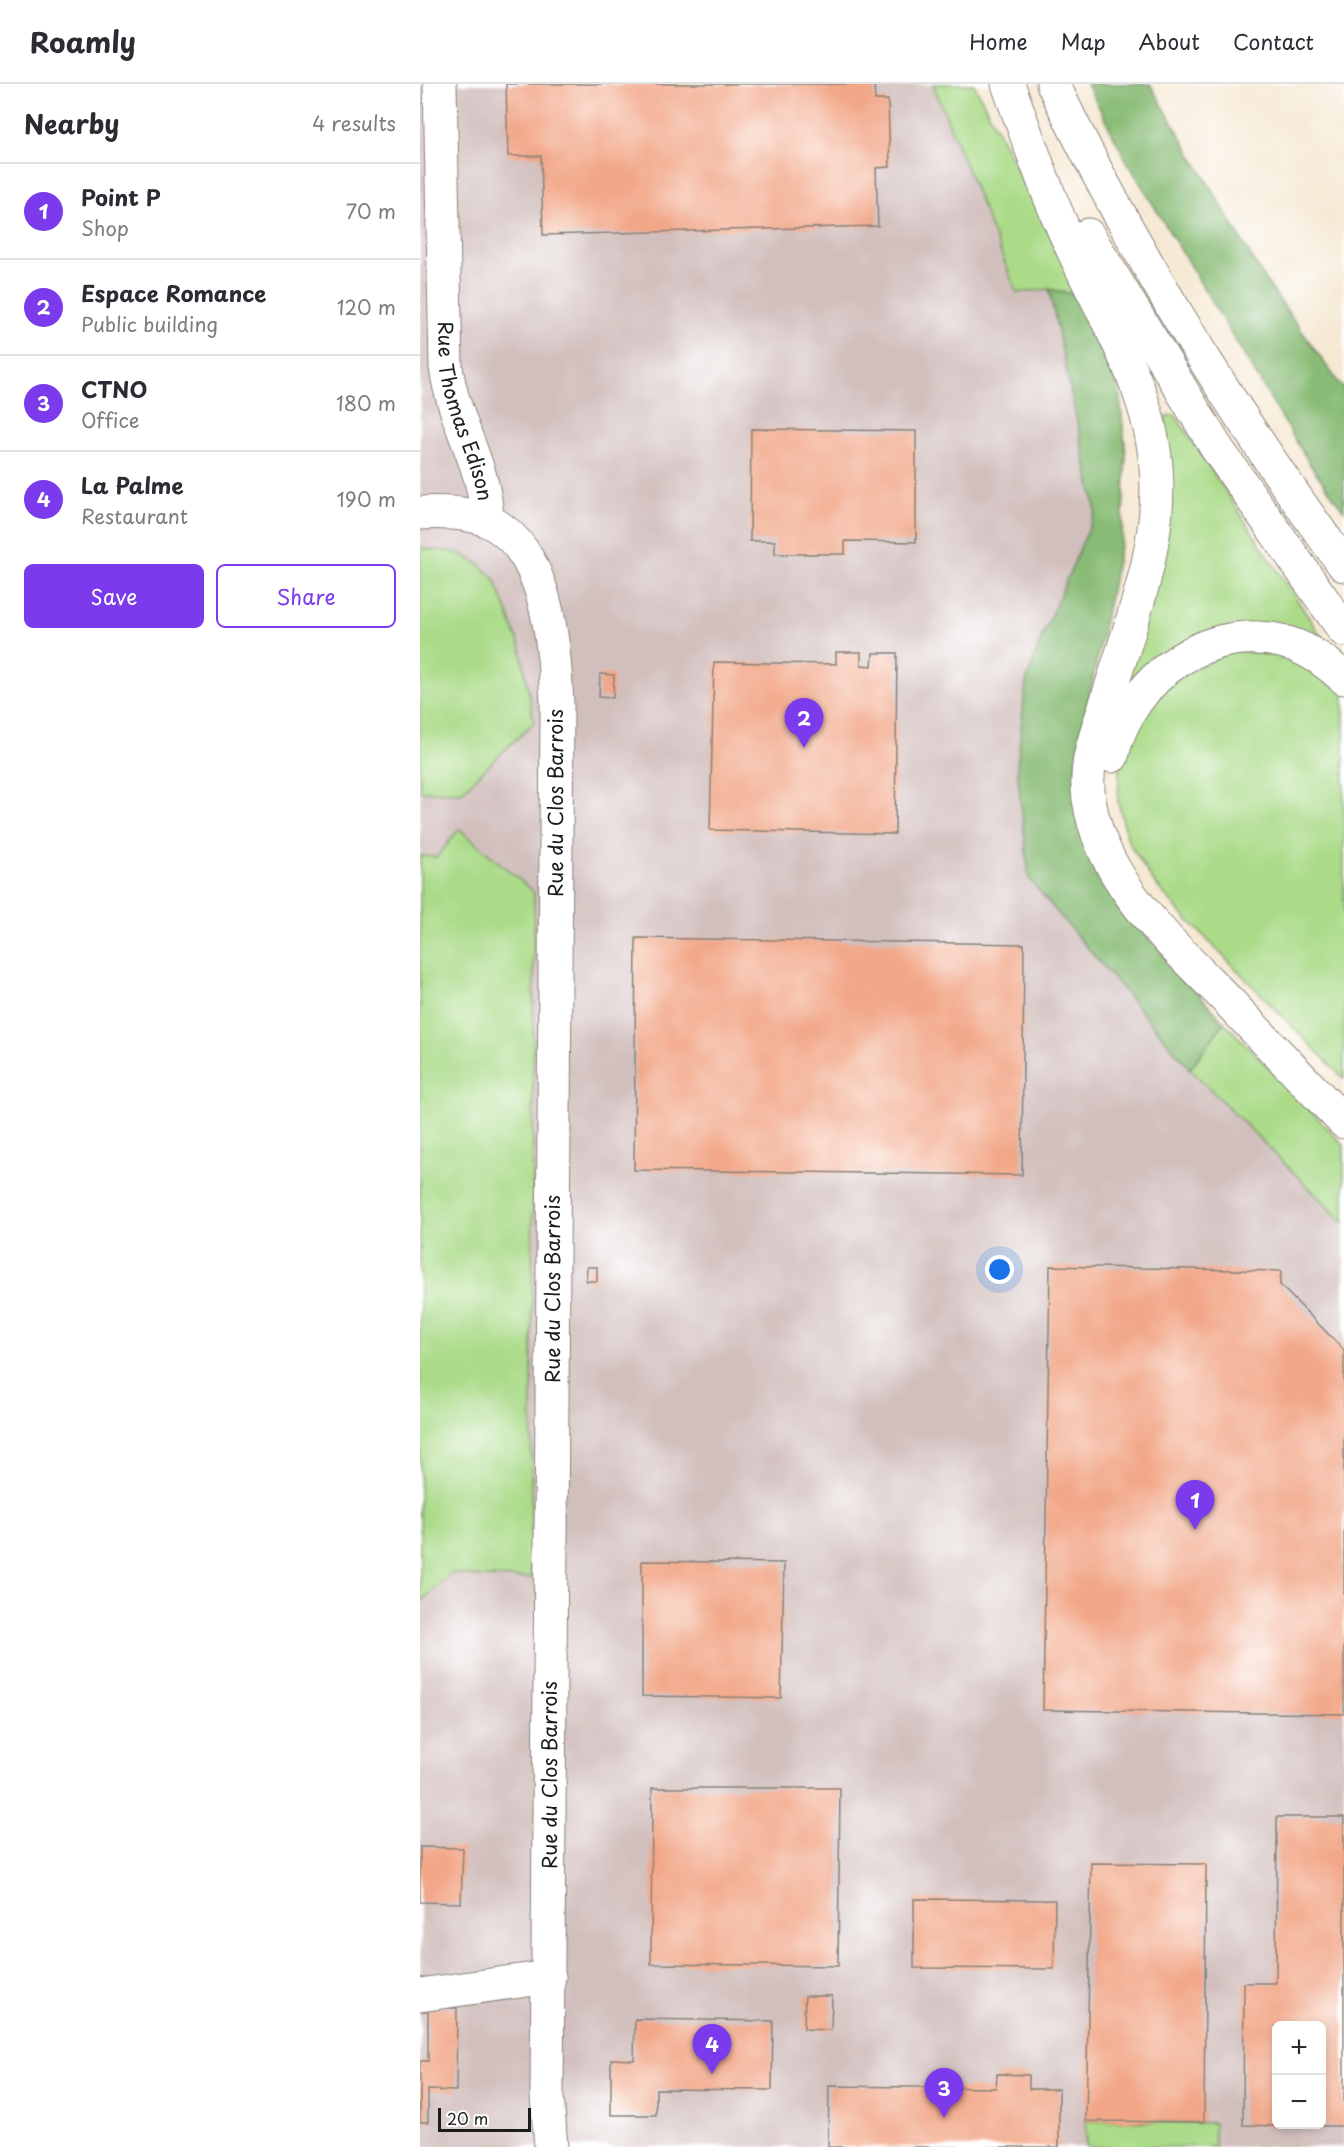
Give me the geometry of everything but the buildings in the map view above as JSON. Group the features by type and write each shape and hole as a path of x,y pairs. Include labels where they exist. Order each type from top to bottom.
{"main road":[{"name":"Rue Thomas Edison","path":"440,84 446,367 454,409 483,479 487,520"},
{"path":"1009,84 1101,259 1168,372 1249,498 1344,630"},
{"path":"1009,84 1060,223 1135,382 1146,411 1154,451 1157,487 1149,553 1088,769 1089,799 1093,818 1113,866 1141,908 1344,1122"},
{"path":"1053,84 1120,212 1170,300 1237,409 1344,565"},
{"name":"Rue du Clos Barrois","path":"420,513 453,514 487,520 513,539 539,585 548,619 555,677 547,2096 550,2147"},
{"path":"1344,678 1313,654 1279,641 1236,639 1194,652 1154,678 1135,700 1118,737 1109,785 1111,814 1122,846 1143,881 1167,912 1344,1092"},
{"path":"420,1995 549,1977"}],"shaded area":[{"path":"420,84 956,84 1049,289 1096,511 1029,879 1344,1175 1344,2147 420,2147"}],"green space":[{"path":"933,84 974,84 1081,296 1049,289 1017,293"},
{"path":"1087,84 1150,84 1265,280 1344,390 1344,511 1311,466 1125,158"},
{"path":"1049,289 1081,296 1119,389 1126,454 1122,537 1076,762 1081,834 1114,900 1224,1022 1190,1069 1029,879 1017,767 1026,682 1042,637 1096,511"},
{"path":"1175,415 1323,639 1297,630 1163,653 1117,698 1164,422 1167,416"},
{"path":"420,548 459,553 479,564 495,579 521,649 534,722 461,792 420,791"},
{"path":"1234,650 1286,656 1344,692 1344,1079 1179,911 1152,880 1128,841 1118,801 1120,758 1161,685"},
{"path":"459,829 534,892 531,1578 482,1577 451,1573 420,1603 420,856 437,857"},
{"path":"1224,1022 1344,1145 1344,1223 1190,1069"},
{"path":"1086,2121 1214,2123 1214,2147 1086,2147"}],"place":[{"name":"Espace Romance","path":"804,748"},
{"name":"Point P","path":"1195,1530"},
{"name":"La Palme","path":"712,2074"},
{"name":"CTNO","path":"944,2118"}]}
